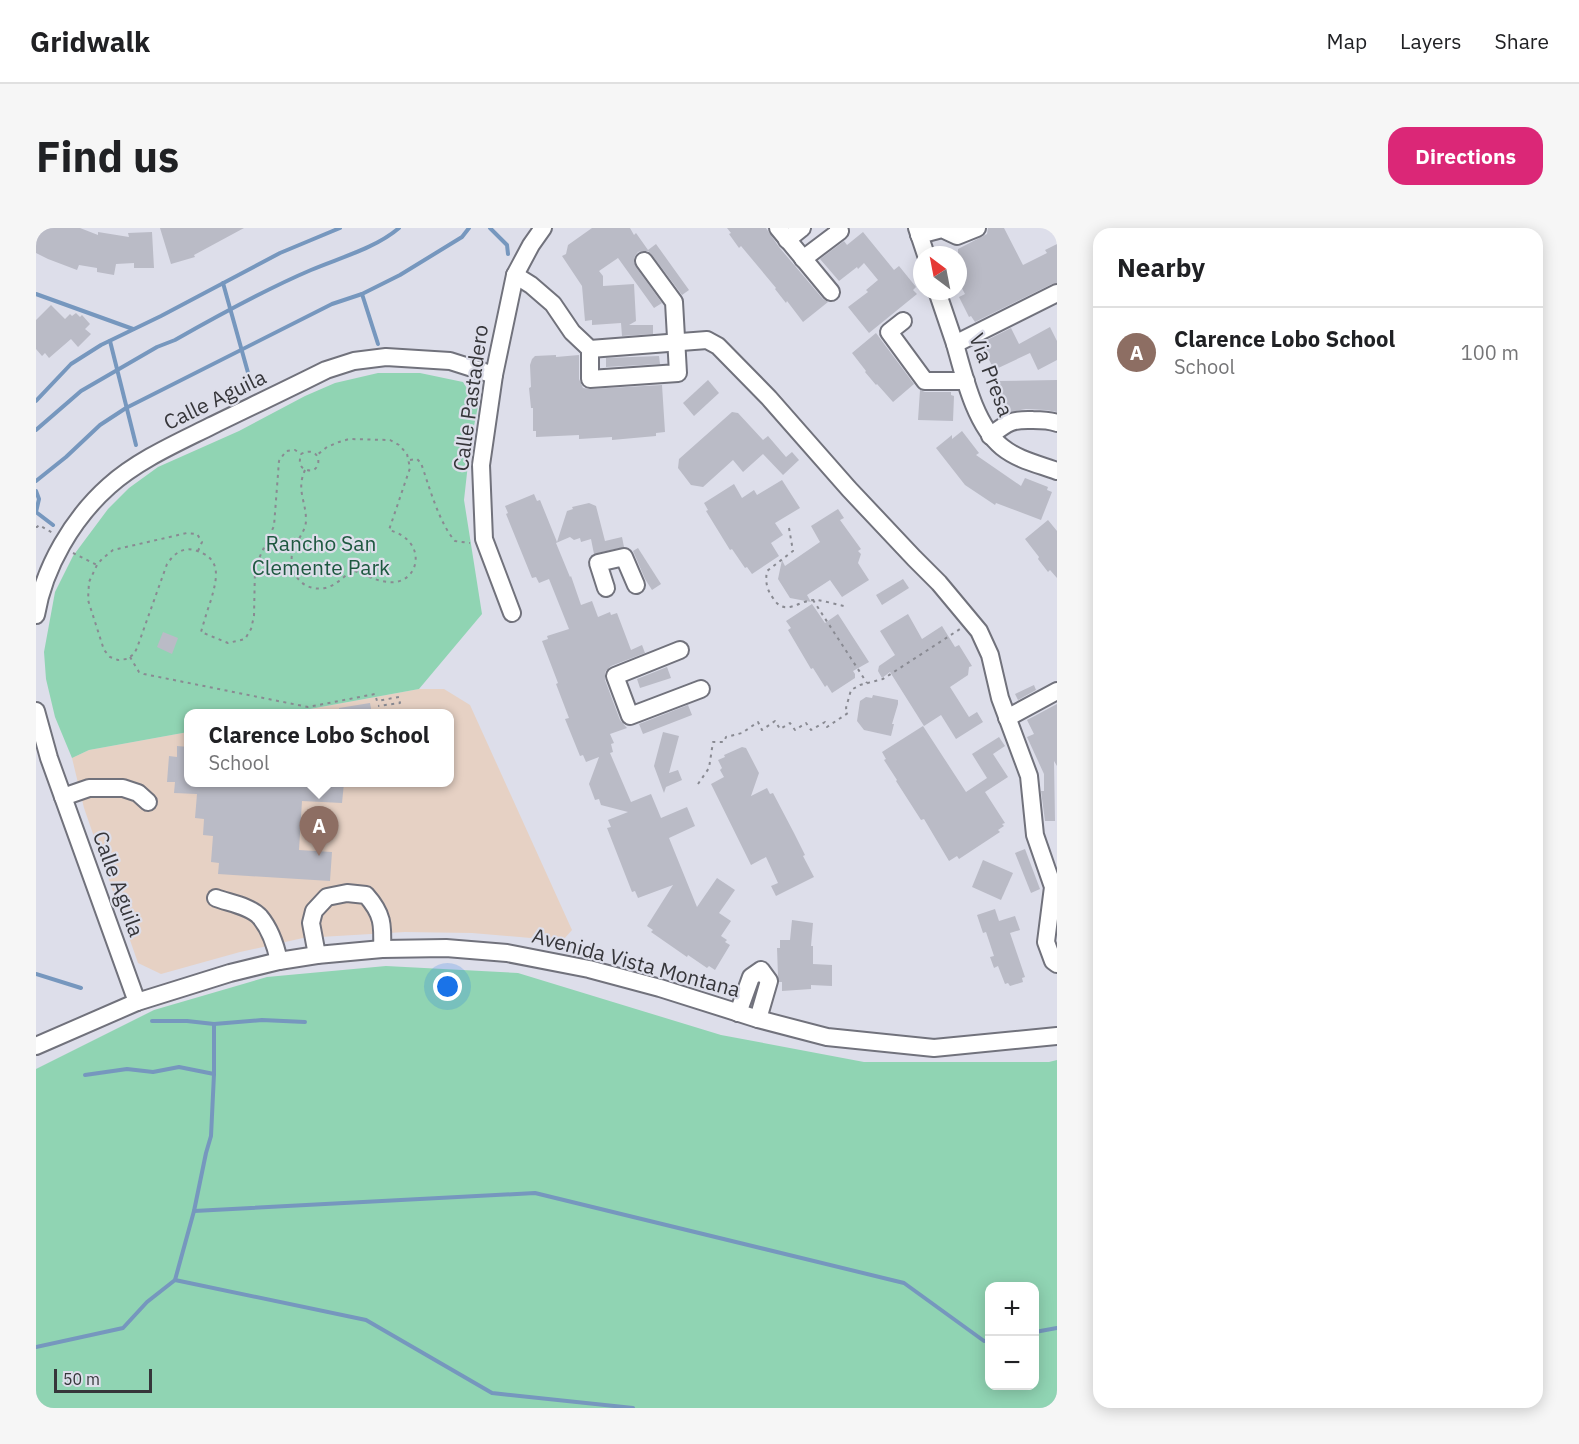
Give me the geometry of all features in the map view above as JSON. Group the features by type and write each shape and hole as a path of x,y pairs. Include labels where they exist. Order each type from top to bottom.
{"street":[{"name":"Calle Pastadero","path":"512,613 484,539 481,465 494,375 515,275 543,228"},
{"path":"802,228 783,234 831,292"},
{"path":"803,260 840,231 838,228"},
{"path":"918,232 942,228 957,236 977,228"},
{"path":"515,275 553,304 572,332 590,349 590,379 678,373 674,302 644,261"},
{"path":"955,344 1057,293"},
{"name":"Via Presa","path":"940,300 977,411 990,436 1002,448 1017,457 1056,469"},
{"path":"903,321 888,332 925,381 966,381"},
{"path":"590,349 707,340 718,346 770,398 849,489 939,583 979,631 990,655 1000,698 1029,776 1035,835 1053,887 1046,942 1053,961 1057,964"},
{"name":"Calle Aguila","path":"36,615 48,572 65,539 86,510 109,485 162,450 327,370 354,361 386,357 450,361 494,375"},
{"path":"990,436 1006,424 1017,420 1057,423"},
{"path":"606,588 598,563 624,557 636,585"},
{"path":"680,650 615,676 630,716 700,689"},
{"path":"1007,718 1057,691"},
{"name":"Calle Aguila","path":"36,711 49,758 137,1002"},
{"path":"63,797 88,788 123,788 138,793 147,802"},
{"path":"316,955 311,922 314,912 327,897 347,893 366,895 377,907 383,929 382,949"},
{"path":"216,898 248,909 260,916 275,942 279,961"},
{"name":"Avenida Vista Montana","path":"36,1046 137,1002 230,973 279,961 382,949 446,948 507,953 589,969 827,1037 934,1048 1057,1036"},
{"path":"738,1012 751,977 761,970 769,981 758,1019"}],"path":[{"path":"305,470 300,486 306,520 305,530 295,544 292,553 291,566 294,576 304,585 326,588 352,570 388,583 400,581 408,576 414,568 415,550 409,539 398,532 389,530 410,468 407,454 399,445 390,440 349,439 327,447 317,455"},
{"path":"198,551 202,543 196,534 188,533 113,550 97,565 89,582 88,600 104,650 110,657 118,660 127,659 134,654 167,564 173,555 183,549 198,551 209,557 215,565 217,579 201,632 228,643 246,639 254,616 255,567 274,526 279,461 286,451 295,450 302,454"},
{"path":"307,451 317,455 319,462 317,467 311,471 300,466 299,460 302,454 307,451"},
{"path":"408,460 417,459 421,463 443,523 455,541 467,543 484,539"},
{"path":"36,527 39,525 50,531"},
{"path":"789,528 793,551 766,571 768,591 776,603 784,607 791,607 813,600 844,606"},
{"path":"813,600 867,683"},
{"path":"698,784 709,768 713,742 724,742 726,737 741,733 758,722 762,730 776,721 780,729 790,723 795,730 806,723 811,730 825,722 827,727 848,713 846,708 851,690 860,685 883,679 971,622"},
{"path":"130,657 139,672 144,674 308,706 375,694 377,701 399,697 400,703 378,706"}],"shaded area":[{"path":"419,689 444,689 470,705 572,930 564,939 472,933 405,932 303,938 240,952 161,974 138,963 84,808 72,758 89,750 184,733 184,787 454,787 454,709 310,709"}],"green space":[{"name":"Rancho San Clemente Park","path":"378,373 420,373 463,382 478,406 470,446 464,500 482,614 419,689 310,709 184,709 184,733 89,750 72,758 55,717 46,679 44,652 55,592 73,556 108,509 129,488 158,467 239,431 335,383"},
{"path":"386,966 518,973 721,1035 864,1062 1049,1062 1057,1060 1057,1408 36,1408 36,1069 154,1010 267,977"}],"building":[{"path":"36,228 80,228 98,235 98,232 129,237 128,233 152,232 154,268 134,268 134,263 116,264 114,275 97,272 97,268 79,265 77,270 36,253"},
{"path":"160,228 244,228 194,255 195,257 171,264"},
{"path":"592,228 630,228 648,250 656,244 689,290 682,295 648,251 638,252 634,262 662,303 654,308 618,258 599,271 603,276 603,286 634,284 636,321 629,325 653,325 653,334 622,336 621,323 592,325 592,320 585,321 582,286 562,256 566,254 568,245"},
{"path":"727,228 766,228 779,247 828,302 803,322 741,246 739,248"},
{"path":"988,228 1004,228 1023,265 1047,253 1045,250 1057,244 1057,283 975,322 971,316 969,317 960,300 967,300 967,246 964,246 987,234"},
{"path":"863,232 894,270 899,266 913,283 913,297 869,333 848,307 868,292 866,290 878,280 864,263 839,281 820,259 844,241 847,245"},
{"path":"51,305 65,319 70,314 72,316 76,313 80,317 82,315 90,324 85,329 91,334 78,347 71,339 49,358 45,353 42,356 36,349 36,320"},
{"path":"1050,327 1057,341 1057,360 1038,370 1030,353 994,370 981,343 1011,328 1019,344"},
{"path":"876,333 914,384 893,402 865,372 852,353"},
{"path":"556,355 556,357 579,355 579,379 583,388 662,385 665,432 656,433 656,436 612,440 612,437 579,439 579,435 536,437 536,431 533,431 533,408 531,408 529,388 531,387 530,365 535,356"},
{"path":"659,356 660,364 606,367 606,358"},
{"path":"708,380 719,393 694,416 683,403"},
{"path":"1057,380 1057,412 1026,409 1004,413 1001,405 996,405 996,381"},
{"path":"920,390 951,392 954,396 953,421 918,420"},
{"path":"732,412 738,413 763,440 768,436 786,457 792,452 799,460 783,475 763,454 743,472 733,460 703,487 691,485 678,468 679,459"},
{"path":"962,431 979,453 976,455 1021,486 1025,478 1048,487 1047,490 1052,492 1041,520 996,503 995,505 965,485 936,448 952,435 952,439"},
{"path":"782,480 800,508 775,523 783,535 771,543 779,556 752,574 732,549 730,550 706,511 708,510 704,503 734,484 742,498 754,490 757,495"},
{"path":"534,494 537,501 540,500 557,542 567,511 573,509 572,507 589,503 596,506 605,541 622,537 624,547 594,554 591,539 581,542 580,538 574,540 570,537 556,543 581,605 592,601 598,617 610,612 611,615 617,613 631,650 642,645 645,653 611,666 605,672 605,680 620,720 627,728 610,734 614,743 611,744 613,752 610,753 631,802 651,794 661,818 687,807 695,826 669,838 697,907 717,878 735,890 719,913 731,921 721,936 730,945 715,970 709,966 707,968 688,955 687,957 651,932 653,930 647,926 673,885 638,898 635,891 632,892 607,828 611,827 608,820 628,812 601,805 599,799 595,800 589,784 599,757 586,762 583,755 580,756 565,719 569,718 542,641 548,639 547,636 569,629 549,579 539,583 536,577 532,578 506,514 508,513 505,506"},
{"path":"838,509 844,518 840,520 861,549 858,551 861,554 858,563 869,580 842,597 830,580 807,595 811,602 790,598 778,579 782,560 785,566 820,542 811,526"},
{"path":"1048,520 1057,531 1057,578 1050,570 1048,572 1025,539"},
{"path":"638,548 661,584 652,590 633,551"},
{"path":"903,579 909,588 882,605 876,595"},
{"path":"812,604 825,623 838,614 869,662 853,671 855,678 832,693 827,685 825,687 813,668 811,669 788,630 791,628 786,621"},
{"path":"908,614 922,639 942,626 955,647 959,645 972,666 969,667 968,675 950,687 969,717 977,712 983,722 956,739 941,715 924,726 890,672 882,678 878,671 879,666 895,655 880,631"},
{"path":"163,632 178,638 172,654 157,647"},
{"path":"667,667 671,678 640,688 637,679"},
{"path":"1034,685 1036,690 1018,700 1015,694"},
{"path":"873,695 898,700 891,736 864,730 857,721 860,701 866,697 872,698"},
{"path":"370,703 371,709 339,709"},
{"path":"1057,704 1057,766 1054,761 1055,821 1045,821 1041,791 1044,791 1044,774 1027,737 1034,734 1027,720"},
{"path":"688,705 692,715 643,734 639,724"},
{"path":"923,726 966,792 987,778 972,754 999,737 1005,746 993,754 1008,777 985,792 1005,823 1002,824 1004,826 998,830 1000,832 959,859 957,856 949,861 884,760 886,759 882,752"},
{"path":"663,732 679,736 669,773 678,770 682,780 666,787 664,793 654,766"},
{"path":"177,746 184,747 184,787 344,787 342,803 302,801 299,850 332,852 330,881 218,874 219,863 211,862 213,836 203,835 204,819 195,818 197,794 174,793 175,782 167,782 169,756 177,757"},
{"path":"742,747 746,748 759,773 751,796 767,788 770,794 773,793 814,877 776,896 771,886 778,883 766,857 751,865 711,784 724,777 718,760"},
{"path":"1025,849 1040,889 1031,893 1015,853"},
{"path":"983,860 1013,873 1001,900 972,887"},
{"path":"995,909 999,921 1015,916 1020,930 1010,933 1025,977 1022,978 1023,982 1010,986 1008,983 1005,984 998,966 994,968 990,957 994,956 986,932 983,933 977,915"},
{"path":"792,920 813,923 811,946 813,946 813,964 832,965 832,986 811,985 811,989 782,991 782,982 779,982 778,976 777,948 780,948 780,940 790,940"}],"waterway":[{"path":"36,401 71,364 101,345 280,253 340,228"},
{"path":"36,430 81,391 157,347 175,340 276,286 368,247 399,228"},
{"path":"36,481 100,425 126,408 332,304 362,294 400,275 462,237 469,228"},
{"path":"490,228 507,245 508,254"},
{"path":"223,283 252,387"},
{"path":"36,294 133,329"},
{"path":"362,294 378,344"},
{"path":"110,341 136,445"},
{"path":"36,491 39,499 36,512 53,525"},
{"path":"36,974 81,988"},
{"path":"152,1021 214,1024 262,1020 305,1022"},
{"path":"36,1347 123,1328 147,1302 175,1280 211,1136 214,1024"},
{"path":"85,1075 127,1069 153,1072 179,1067 214,1074"},
{"path":"194,1211 535,1193 904,1283 985,1341"},
{"path":"175,1280 366,1320 492,1393 633,1408"},
{"path":"1039,1331 1057,1328"}],"place":[{"name":"Clarence Lobo School","path":"319,856"}]}
